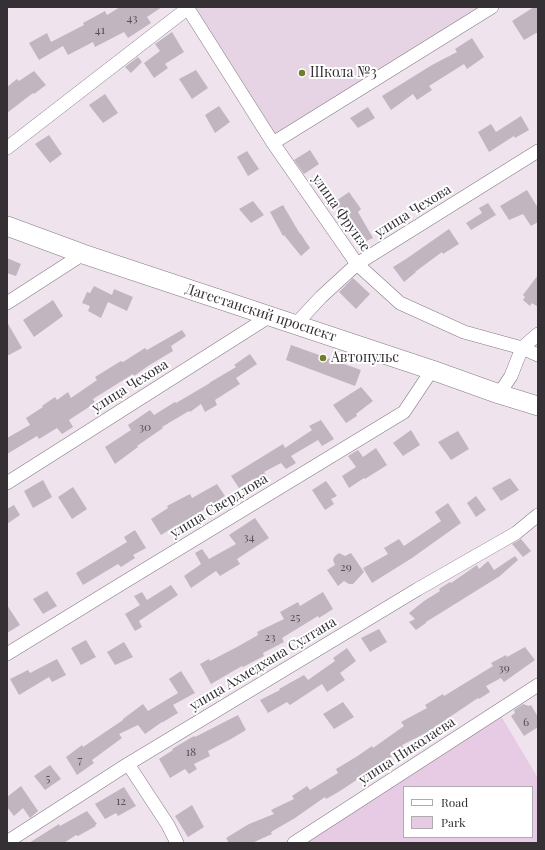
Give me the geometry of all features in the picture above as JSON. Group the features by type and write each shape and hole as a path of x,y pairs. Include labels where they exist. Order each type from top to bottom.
{"highway":[{"name":"Дагестанский проспект","path":"7,226 83,254 538,406"}],"street":[{"path":"7,148 188,7"},
{"name":"улица Фрунзе","path":"188,7 273,143 358,264 400,303 464,332 522,348 538,355"},
{"path":"273,143 492,7"},
{"name":"улица Чехова","path":"295,324 321,297 358,264 538,151"},
{"path":"7,303 83,254"},
{"name":"улица Чехова","path":"7,483 270,316"},
{"path":"499,394 511,376 522,348 538,334"},
{"name":"улица Свердлова","path":"7,654 404,412 432,370"},
{"name":"улица Ахмедхана Султана","path":"7,842 128,764 418,589 516,533 538,516"},
{"name":"улица Николаева","path":"294,843 538,685"},
{"path":"128,764 168,825 177,843"}],"shaded area":[{"name":"Школа №3","path":"183,7 479,7 273,139"}],"green space":[{"path":"498,711 538,778 538,843 294,843"}],"building":[{"path":"120,7 162,7 147,17 151,23 128,38 124,32 95,47 93,42 68,55 63,46 39,60 29,43 47,33 51,42 84,25 83,23 105,11 107,15"},
{"path":"534,7 538,7 538,32 524,40 512,21"},
{"path":"172,32 184,52 165,64 168,68 154,78 144,63 160,51 155,44"},
{"path":"472,38 484,57 467,69 464,64 429,86 432,90 417,100 413,94 391,110 382,96 432,65 457,52 455,49"},
{"path":"138,57 142,62 131,73 125,67"},
{"path":"196,70 208,88 192,99 179,79"},
{"path":"34,71 46,85 7,113 7,87 17,79 19,81"},
{"path":"105,94 118,113 103,123 89,105"},
{"path":"219,106 230,122 215,133 205,115"},
{"path":"368,107 375,118 358,128 350,118"},
{"path":"521,116 529,130 515,138 514,136 489,152 478,132 491,124 496,132"},
{"path":"49,135 62,154 50,163 35,144"},
{"path":"310,150 319,164 304,174 294,160"},
{"path":"247,151 259,169 248,176 237,157"},
{"path":"527,190 538,208 538,222 531,226 523,214 509,220 500,206"},
{"path":"349,192 361,209 358,212 373,238 362,243 353,228 356,226 345,212 342,215 333,203"},
{"path":"253,201 264,215 251,223 239,209"},
{"path":"488,203 496,215 471,230 466,223 482,213 479,208"},
{"path":"283,205 310,248 301,256 284,235 283,236 270,212"},
{"path":"449,229 459,244 443,254 442,252 404,282 393,267"},
{"path":"7,258 21,264 16,276 7,273"},
{"path":"538,275 538,307 532,303 530,306 523,300 525,297 523,295"},
{"path":"353,278 370,294 356,309 339,292"},
{"path":"94,286 112,295 114,289 133,297 127,311 108,302 101,318 88,311 90,306 82,303 87,292 90,293"},
{"path":"53,300 63,316 34,337 23,320"},
{"path":"7,322 22,348 7,356"},
{"path":"182,330 186,336 171,346 173,351 134,376 133,374 93,399 95,403 69,420 73,427 62,434 57,428 39,439 37,436 7,454 7,438 30,425 26,418 43,407 42,406 55,397 57,400 68,392 71,398 97,380 95,377 121,361 123,362 145,348 147,350"},
{"path":"291,345 361,370 355,386 286,360"},
{"path":"250,354 257,364 236,378 240,384 215,400 217,405 205,412 201,404 190,412 189,411 162,427 163,428 115,464 105,447 131,430 128,425 150,410 154,415 175,402 176,403 236,367 234,365"},
{"path":"361,387 373,401 356,414 357,416 346,423 333,405"},
{"path":"321,420 334,439 322,446 318,440 291,456 296,463 286,469 281,463 264,472 269,481 259,488 253,479 239,488 231,476 283,444 285,448 312,430 309,426"},
{"path":"411,430 420,445 403,456 393,443"},
{"path":"458,431 469,449 451,460 438,442"},
{"path":"376,448 387,465 349,488 342,476 356,467 348,456 358,450 363,457"},
{"path":"510,478 519,490 501,501 492,488"},
{"path":"43,480 52,497 33,508 24,491"},
{"path":"326,481 337,496 331,499 334,504 325,510 312,490"},
{"path":"217,484 225,496 189,519 194,528 183,535 177,525 161,535 151,519 168,508 167,506 190,494 192,498"},
{"path":"73,487 87,509 72,519 58,497"},
{"path":"476,496 486,510 476,517 467,503"},
{"path":"448,503 461,523 412,558 372,583 363,568 388,554 384,548 399,539 404,546 441,521 435,512"},
{"path":"14,505 20,515 7,524 7,509"},
{"path":"255,518 269,538 237,559 240,564 220,576 216,571 191,588 184,576 201,564 195,553 202,549 209,559 236,544 229,535"},
{"path":"135,530 146,548 133,555 135,558 121,567 118,564 83,585 76,573 127,542 124,537"},
{"path":"521,539 531,551 523,557 512,544"},
{"path":"339,553 345,556 351,553 364,572 353,584 349,584 344,581 338,586 327,570 335,565 333,560"},
{"path":"515,556 518,560 500,576 426,622 416,630 409,622 415,619 409,613 440,591 439,589 450,582 451,583 477,565 479,569 488,561 494,570"},
{"path":"171,585 178,595 139,621 142,627 135,631 125,614 140,605 134,596 142,592 147,600"},
{"path":"47,591 57,606 43,614 33,599"},
{"path":"323,592 333,609 319,618 318,616 282,638 284,642 263,653 264,656 243,667 242,666 211,684 200,664 209,659 210,661 237,647 258,635 257,632 284,619 280,612 298,602 300,606"},
{"path":"7,605 20,625 7,633"},
{"path":"379,629 387,642 370,652 361,638"},
{"path":"86,640 96,657 81,665 71,648"},
{"path":"124,642 133,657 115,665 107,652"},
{"path":"525,647 535,660 504,682 501,678 486,686 490,692 479,699 478,698 426,733 402,745 404,749 360,776 361,777 340,791 326,799 325,797 295,818 271,832 272,834 252,843 229,843 226,838 249,824 274,814 271,810 294,799 292,796 307,786 310,790 338,773 336,769 372,746 373,748 404,726 401,722 427,708 425,705 443,694 444,696 493,666 491,663 506,655 507,657"},
{"path":"347,648 356,661 340,673 345,680 327,692 322,684 290,705 287,702 268,713 260,700 304,675 308,680 335,661 333,658"},
{"path":"57,659 66,675 52,682 49,677 19,695 10,679 28,670 30,673"},
{"path":"181,671 195,693 173,705 178,713 145,734 138,725 119,734 122,738 92,760 94,763 77,775 66,757 82,745 83,747 123,720 143,704 148,711 178,693 169,679"},
{"path":"343,702 354,717 334,729 323,714"},
{"path":"523,704 529,706 531,705 538,717 538,727 524,736 511,716 515,713 514,710"},
{"path":"238,715 246,730 208,751 210,756 194,764 197,769 189,774 185,769 170,778 159,759 173,750 172,749 194,736 195,737"},
{"path":"50,765 61,779 45,790 34,776"},
{"path":"21,786 38,811 30,818 23,808 14,816 7,807 7,797"},
{"path":"124,787 136,806 118,816 116,813 105,819 95,804"},
{"path":"192,805 204,827 188,837 175,816"},
{"path":"87,811 97,824 78,836 76,835 64,843 29,843 59,824 60,826"}],"place":[{"name":"Школа №3","path":"302,73"},
{"name":"Автопульс","path":"323,358"}]}
